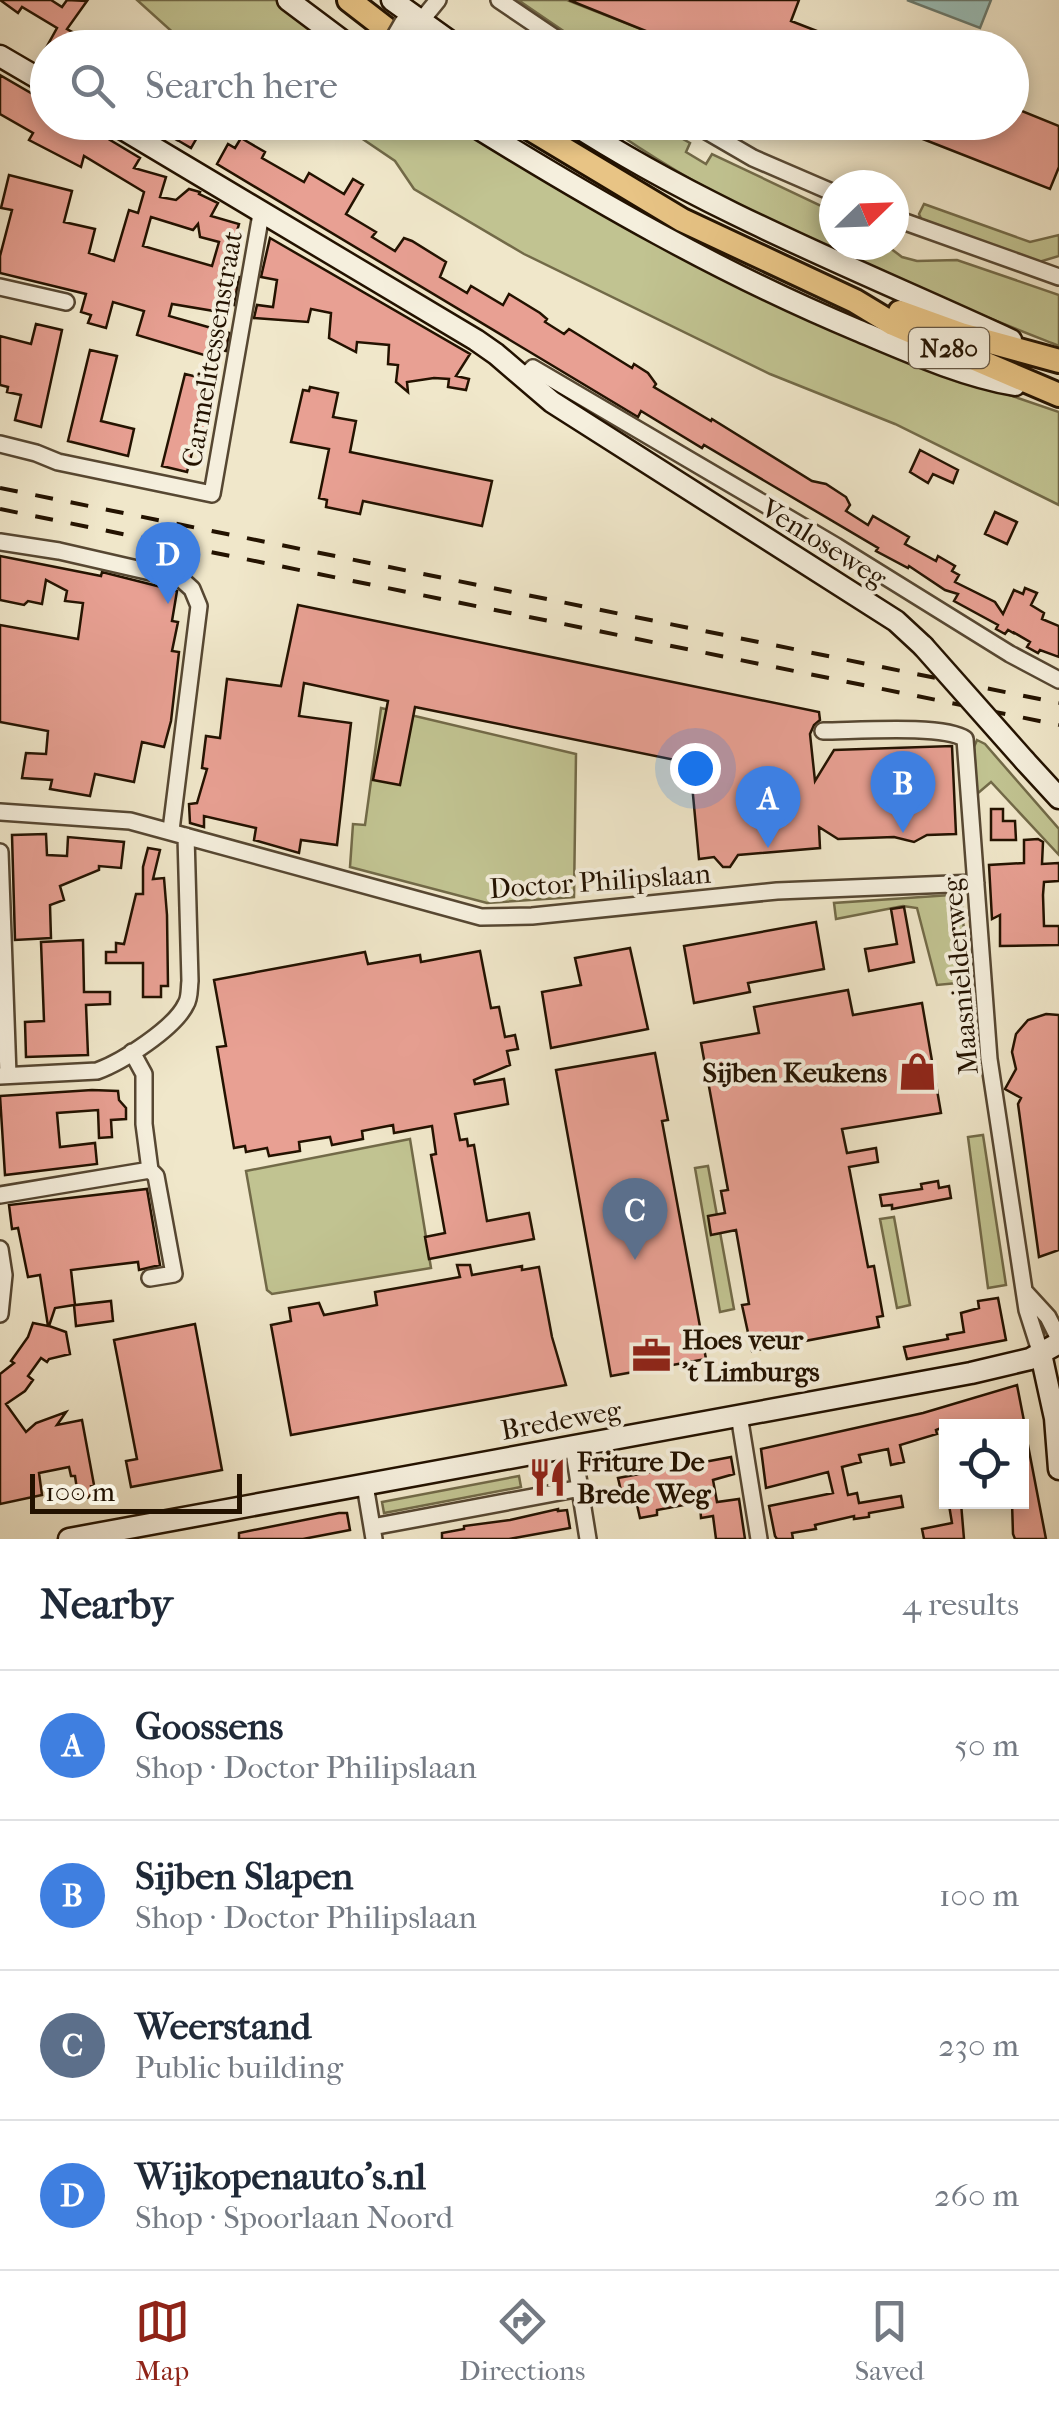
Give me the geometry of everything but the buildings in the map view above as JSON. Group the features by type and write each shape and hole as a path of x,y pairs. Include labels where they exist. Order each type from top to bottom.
{"main road":[{"path":"349,0 410,19"},
{"name":"N280","path":"549,140 682,220 855,301 894,324 1053,392"},
{"name":"N280","path":"855,301 1054,359"}],"street":[{"path":"288,0 328,30"},
{"path":"410,19 438,0"},
{"path":"499,0 543,30"},
{"path":"0,56 30,74"},
{"name":"Venloseweg","path":"140,140 476,340 552,402 896,621 924,646 1059,798"},
{"name":"N280","path":"498,140 649,231 794,304 900,348 1007,384 1053,392"},
{"name":"N280","path":"601,140 730,214 1054,359"},
{"path":"722,140 819,187"},
{"name":"Carmelitessenstraat","path":"0,444 58,462 212,494 262,214"},
{"path":"909,223 1059,277"},
{"path":"0,287 66,302"},
{"name":"Venloseweg","path":"524,377 534,368 1059,680"},
{"path":"0,542 181,579 192,589 198,606 178,833 188,1003 158,1033 98,1071 4,1075 0,852"},
{"name":"Maasnielderweg","path":"823,731 932,730 956,732 966,739 989,1059 1027,1310 1053,1345"},
{"name":"Doctor Philipslaan","path":"0,812 130,821 481,917 532,916 777,891 976,883"},
{"path":"132,1052 144,1074 144,1124 150,1170 156,1176 174,1274 150,1278"},
{"path":"0,1195 150,1170"},
{"path":"0,1250 4,1275 0,1314"},
{"name":"Maasnielderweg","path":"1026,1292 1048,1317 1053,1345"},
{"path":"1053,1345 1059,1469"},
{"name":"Bredeweg","path":"70,1539 970,1373 1053,1345"},
{"path":"739,1416 759,1539"},
{"path":"573,1446 588,1539"},
{"path":"365,1484 373,1533 581,1488"}],"green space":[{"path":"137,0 279,0 315,30 170,30"},
{"path":"518,0 567,0 641,29 641,30 562,30"},
{"path":"364,140 484,140 678,254 968,381 1059,412 1059,505 895,424 770,374 524,254 414,189 395,161"},
{"path":"628,140 685,140 690,143 686,152 706,164 712,154 819,205 819,246 766,220"},
{"path":"924,204 1030,242 1059,235 1059,256 1039,262 923,223 919,214"},
{"path":"851,260 957,260 1059,295 1059,346"},
{"path":"381,708 576,754 574,897 487,903 350,867 353,824 365,825"},
{"path":"977,740 985,744 1059,829 1059,855 991,782 977,794"},
{"path":"951,895 962,906 968,982 937,985 917,908 903,906 836,919 834,903"},
{"path":"983,1135 1006,1285 988,1288 968,1137"},
{"path":"410,1139 431,1268 272,1294 267,1290 246,1171"},
{"path":"708,1166 734,1309 720,1312 695,1168"},
{"path":"894,1217 910,1305 897,1308 880,1219"},
{"path":"519,1476 521,1487 384,1513 382,1502"}],"water":[{"path":"907,0 991,0 980,28"}],"railway":[{"path":"0,488 1059,703"},
{"path":"0,509 1059,725"}],"place":[{"name":"Wijkopenauto's.nl","path":"168,604"},
{"name":"Sijben Slapen","path":"903,833"},
{"name":"Goossens","path":"768,848"},
{"name":"Sijben Keukens","path":"917,1072"},
{"name":"Weerstand","path":"635,1260"},
{"name":"Hoes veur 't Limburgs","path":"652,1355"},
{"name":"Friture De Brede Weg","path":"547,1477"}]}
